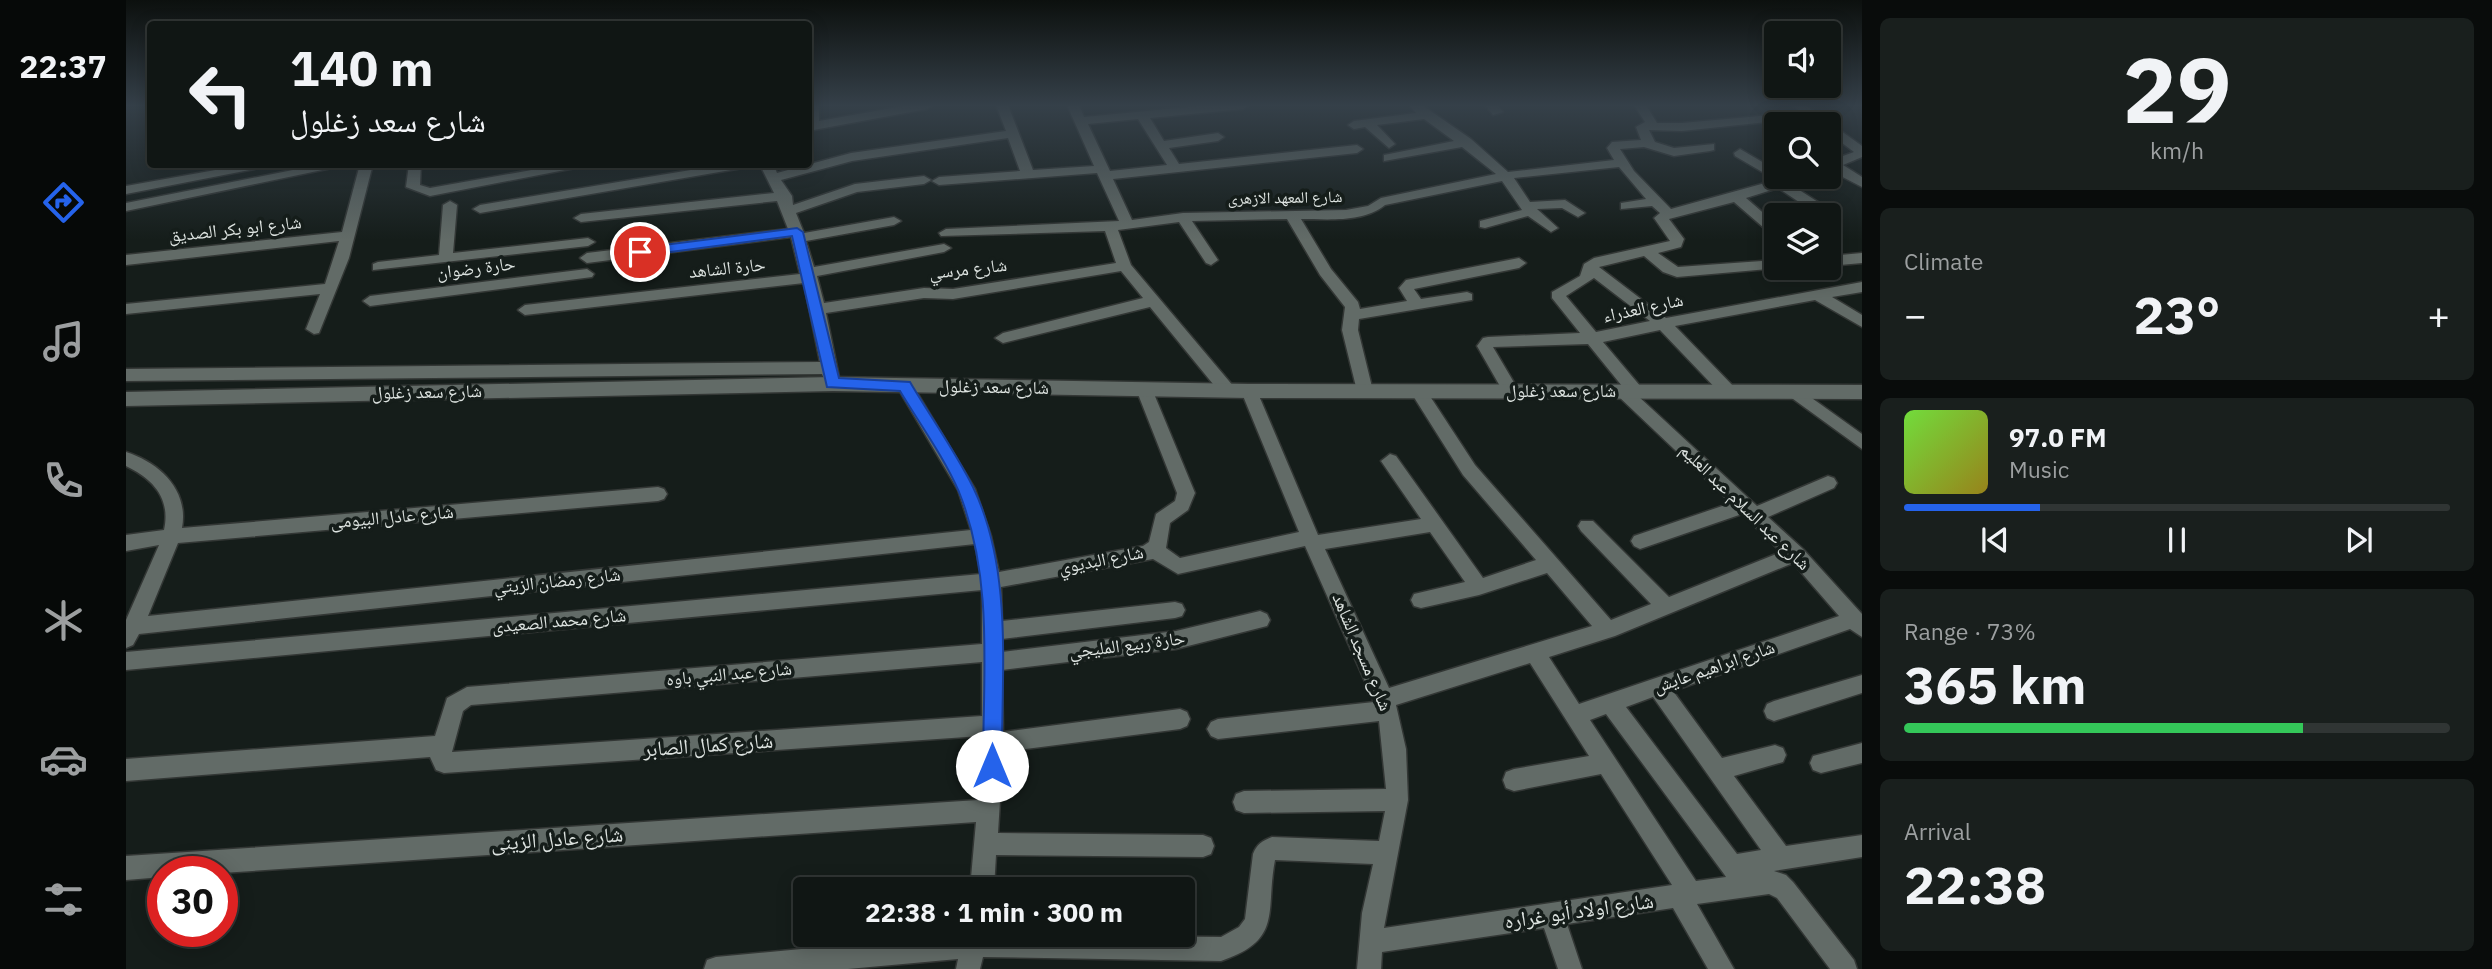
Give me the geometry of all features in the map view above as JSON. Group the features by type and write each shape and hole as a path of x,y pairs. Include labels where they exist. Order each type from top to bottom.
{"street":[{"path":"812,168 850,157 898,150"},
{"path":"1019,150 1028,175"},
{"path":"1093,150 1127,224"},
{"path":"1164,150 1175,168"},
{"path":"939,181 1175,168 1345,150"},
{"path":"1476,150 1506,176 1526,209 1550,228"},
{"path":"1615,150 1623,163 1668,215"},
{"path":"1668,150 1687,150"},
{"path":"1740,153 1764,168"},
{"path":"1841,161 1862,153"},
{"name":"شارع المعهد الازهرى","path":"945,240 1110,227 1183,217 1359,213 1381,202 1506,176 1623,163"},
{"path":"126,190 251,168"},
{"path":"126,207 325,168"},
{"path":"314,329 348,236 366,168"},
{"path":"415,168 413,187 430,192 567,168"},
{"path":"480,209 730,168"},
{"path":"768,168 787,204 798,235 831,376"},
{"path":"774,178 810,168"},
{"path":"1841,171 1862,183"},
{"path":"586,303 588,242 585,218 787,204 855,188 924,180"},
{"path":"1729,392 1663,323 1589,267 1599,261 1678,241 1661,218 1737,197 1764,186"},
{"path":"1795,189 1811,203"},
{"path":"1737,197 1764,221"},
{"path":"1626,206 1655,201"},
{"path":"1485,224 1526,209 1565,204 1577,213"},
{"path":"446,258 450,205"},
{"path":"1292,216 1325,272 1350,300 1354,315 1350,330 1365,391"},
{"path":"1183,217 1211,260"},
{"name":"حارة رضوان","path":"370,301 894,220"},
{"path":"1110,227 1124,267 1228,391"},
{"name":"شارع ابو بكر الصديق","path":"126,260 348,236"},
{"name":"حارة الشاهد","path":"525,310 808,276 945,240"},
{"path":"378,267 588,242"},
{"path":"1845,248 1860,258"},
{"path":"1645,250 1674,272 1764,266"},
{"path":"1841,260 1860,258"},
{"path":"1417,305 1406,288 1411,283 1519,263"},
{"name":"شارع مرسي","path":"816,309 924,293 954,293 1124,267"},
{"name":"شارع عبد السلام عبد العليم","path":"1589,267 1587,278 1558,293 1595,338 1629,391 1796,554 1858,623"},
{"name":"شارع العذراء","path":"1511,391 1486,343 1595,338 1862,287"},
{"path":"126,309 331,288"},
{"path":"1816,294 1862,322"},
{"path":"1354,315 1467,297"},
{"path":"1003,338 1152,301"},
{"name":"شارع سعد زغلول","path":"126,375 831,376 904,385 1228,391 1862,392"},
{"name":"شارع سعد زغلول","path":"126,399 831,376"},
{"path":"904,385 966,489 982,536 992,581 992,734 983,877"},
{"name":"شارع البديوي","path":"992,581 1155,550 1162,519 1182,505 1186,493 1144,389"},
{"name":"شارع مسجد الشاهد","path":"1250,391 1312,540 1386,704 1395,748 1396,800 1388,853 1377,895 1369,969"},
{"path":"1418,391 1469,470 1608,631"},
{"path":"1795,392 1862,443"},
{"path":"126,459 158,476 170,494 176,512 171,536 129,633"},
{"path":"1390,461 1479,587"},
{"path":"1640,541 1749,510 1828,483"},
{"name":"شارع عادل البيومى","path":"126,542 658,494"},
{"path":"1155,550 1178,566 1312,540 1434,524"},
{"path":"1587,526 1667,607"},
{"name":"شارع رمضان الزيتي","path":"129,633 982,536"},
{"path":"1218,729 1386,704 1608,631 1796,554"},
{"path":"1421,600 1479,587 1549,564"},
{"name":"شارع محمد الصعيدى","path":"126,661 992,581"},
{"path":"993,631 1175,610"},
{"name":"حارة ربيع المليجي","path":"992,657 1176,640 1260,620"},
{"name":"شارع ابراهيم عايش","path":"1575,715 1657,686 1858,623"},
{"path":"1536,655 1606,763 1685,895 1722,969"},
{"name":"شارع عبد النبي باوه","path":"442,746 454,705 467,696 992,657"},
{"path":"1774,711 1862,684"},
{"path":"1657,686 1781,859"},
{"path":"1610,702 1747,886"},
{"path":"992,734 1180,719"},
{"name":"شارع كمال الصابر","path":"442,746 440,758 444,764 992,734"},
{"path":"126,770 442,746"},
{"path":"1821,763 1862,753"},
{"path":"1717,770 1775,755"},
{"path":"1514,780 1606,763"},
{"path":"1244,802 1396,800"},
{"name":"شارع عادل الزينى","path":"126,868 989,810"},
{"path":"986,844 1203,846"},
{"path":"1732,866 1862,846"},
{"path":"1195,947 1228,948 1247,938 1255,927 1264,854 1272,848 1388,853"},
{"name":"شارع اولاد أبو غراره","path":"1370,942 1778,883 1845,969"},
{"path":"1552,915 1570,969"},
{"path":"716,969 914,947"},
{"path":"968,969 975,947"}],"route":[{"path":"640,252 797,232 833,384 904,385 966,489 982,536 992,581 992,766"}]}
